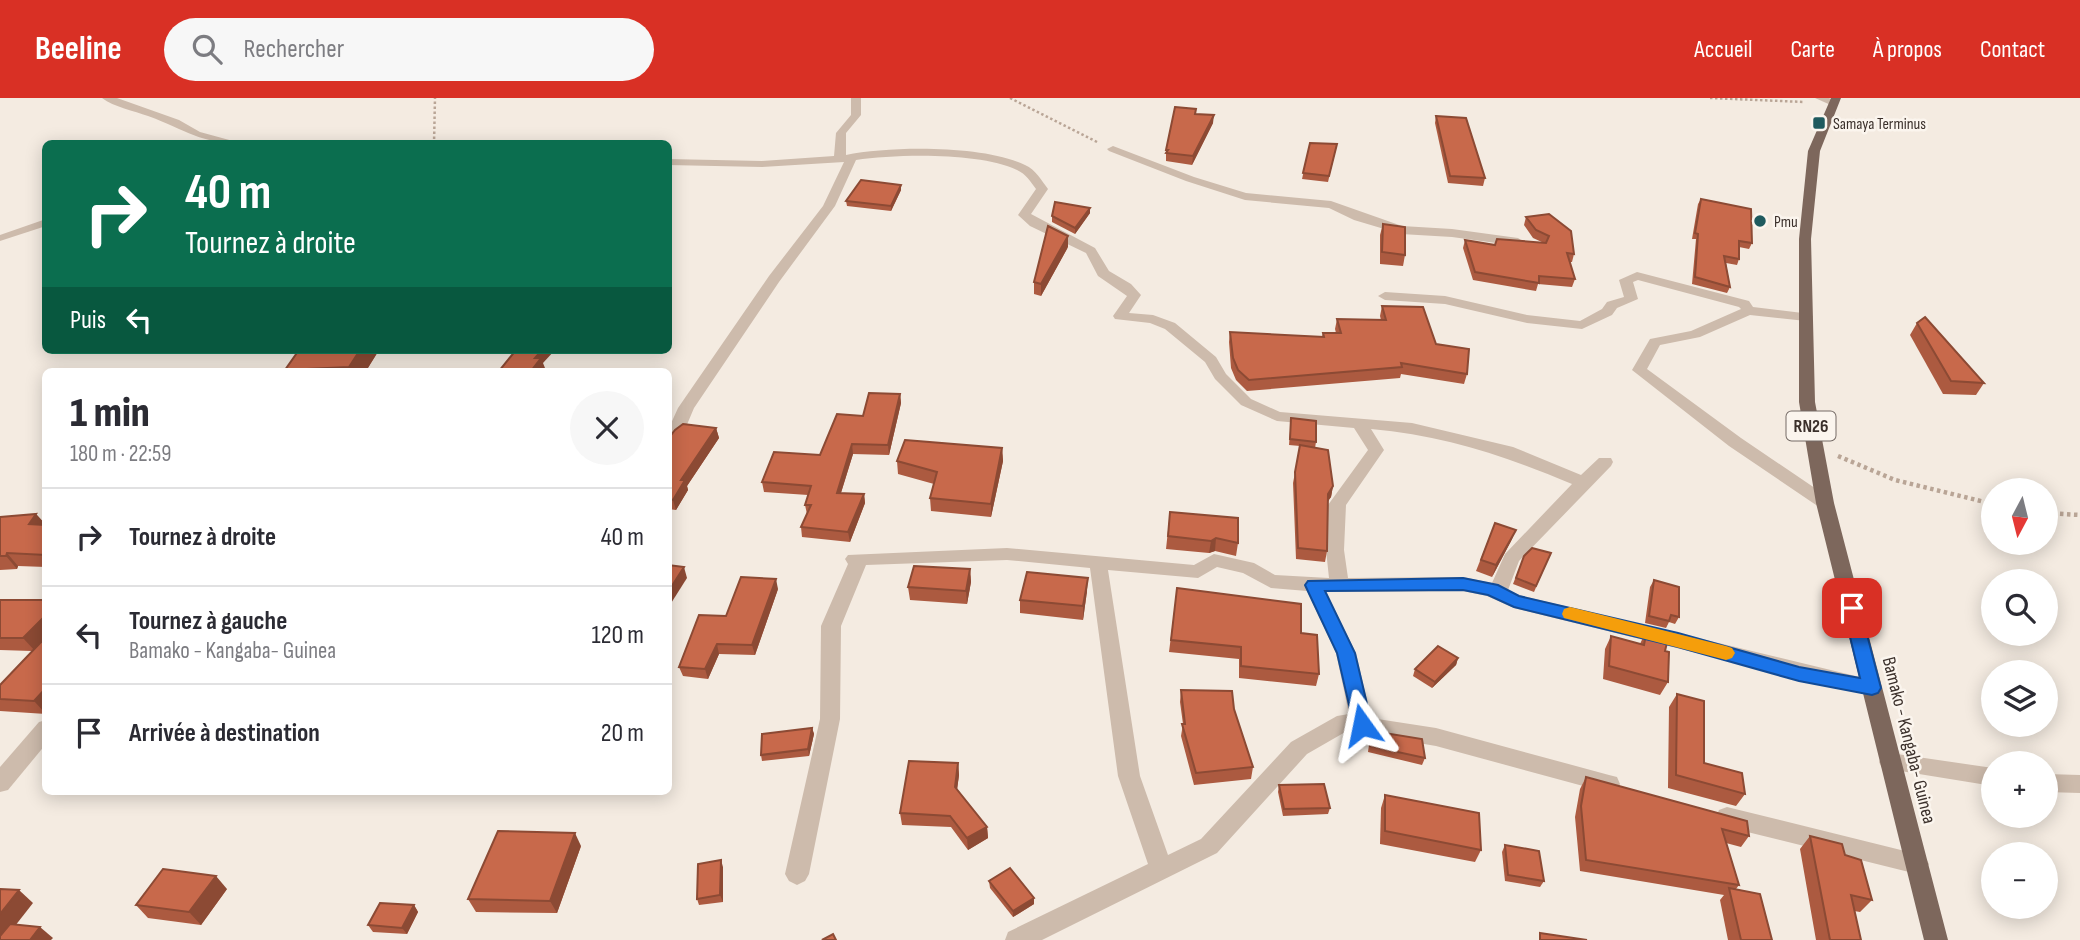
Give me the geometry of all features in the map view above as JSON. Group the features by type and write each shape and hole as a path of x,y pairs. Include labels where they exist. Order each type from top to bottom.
{"main road":[{"name":"Bamako - Kangaba- Guinea","path":"1830,100 1814,151 1805,239 1807,402 1825,503 1936,940"}],"street":[{"path":"107,98 175,122 196,134 222,140"},
{"path":"672,435 677,431 686,408 847,175 841,133 856,115 856,98"},
{"path":"1113,149 1191,179 1245,195 1331,205 1358,217 1401,230 1452,233 1526,244"},
{"path":"672,162 762,164 886,152 983,158 1020,167 1031,174 1042,189 1024,215 1034,224 1085,244 1100,259 1103,274 1126,287 1133,295 1120,316 1153,318 1176,330 1211,360 1220,376 1246,402 1277,416 1412,428 1507,451 1583,482"},
{"path":"1385,296 1445,300 1527,319 1582,325 1607,312 1612,305 1631,299 1626,280 1637,276 1744,303 1749,311"},
{"path":"1806,317 1749,311 1730,317 1695,334 1655,342 1639,370 1735,442 1825,503"},
{"path":"1339,584 1335,550 1337,505 1376,450 1358,422"},
{"path":"1498,593 1511,558 1605,462"},
{"path":"797,874 830,719 831,626 857,560 1007,554 1198,572 1214,560 1248,568 1271,582 1314,585 1463,584 1498,593 1514,601 1675,639 1799,674 1872,688"},
{"path":"1098,562 1129,776 1161,869"},
{"path":"1314,585 1346,653 1362,725"},
{"path":"1017,940 1209,846 1299,748 1344,722 1436,737 1635,792"},
{"path":"0,783 42,734"},
{"path":"1890,762 1981,775"},
{"path":"2058,783 2080,784"},
{"path":"1712,813 1917,864"}],"lane":[{"path":"0,239 42,223"}],"path":[{"path":"434,140 435,98"},
{"path":"1010,98 1113,149"},
{"path":"1710,98 1830,100"},
{"path":"1815,446 1895,481 1981,501"},
{"path":"2058,514 2080,515"}],"building":[{"path":"1175,107 1196,109 1195,114 1214,115 1193,156 1166,153"},
{"path":"1436,116 1466,118 1485,178 1450,176"},
{"path":"1310,143 1337,144 1329,176 1303,173"},
{"path":"861,180 901,185 891,206 846,201"},
{"path":"1701,199 1751,209 1752,243 1739,241 1739,259 1724,256 1730,287 1695,277 1698,234 1695,233"},
{"path":"1055,202 1090,208 1075,228 1052,216"},
{"path":"1549,214 1571,231 1574,254 1567,253 1575,279 1539,276 1539,283 1475,272 1465,240 1495,245 1497,239 1546,243 1549,236 1536,230 1526,217"},
{"path":"1383,224 1405,227 1405,255 1382,252"},
{"path":"1048,226 1068,236 1041,284 1034,282"},
{"path":"1382,306 1423,307 1436,344 1469,349 1467,374 1401,363 1402,367 1249,380 1238,370 1233,358 1230,332 1324,337 1323,333 1341,333 1337,319 1386,320"},
{"path":"1925,317 1984,383 1951,381 1917,323"},
{"path":"296,354 357,354 349,367 286,368"},
{"path":"513,354 538,354 535,358 541,358 533,368 501,368"},
{"path":"869,393 900,394 888,445 852,444 837,493 864,494 848,532 801,527 811,505 805,505 811,486 762,482 774,452 820,455 837,414 863,416"},
{"path":"1291,418 1316,421 1316,442 1290,439"},
{"path":"683,424 716,428 681,480 685,480 673,500 672,434"},
{"path":"905,440 1002,448 991,504 930,498 937,472 897,461"},
{"path":"1300,445 1328,450 1333,486 1328,494 1327,551 1298,548 1295,472"},
{"path":"1170,512 1238,518 1238,543 1216,538 1211,541 1168,536"},
{"path":"36,514 29,524 42,525 42,555 7,553 6,556 0,556 0,517"},
{"path":"1495,523 1516,530 1496,565 1481,560"},
{"path":"1532,548 1551,553 1536,586 1516,578 1524,556"},
{"path":"672,566 684,567 672,586"},
{"path":"914,566 970,569 966,591 908,587"},
{"path":"1027,572 1088,578 1083,606 1020,600"},
{"path":"741,577 776,579 752,645 717,644 705,669 679,667 699,615 726,616"},
{"path":"1654,580 1679,587 1679,617 1671,615 1669,621 1649,616"},
{"path":"1177,588 1301,604 1301,633 1317,635 1319,674 1241,666 1241,647 1171,640"},
{"path":"0,600 42,600 42,619 23,638 0,638"},
{"path":"1647,629 1669,634 1665,651 1669,652 1668,682 1609,666 1611,636 1644,645"},
{"path":"42,642 42,692 34,701 0,699 0,685"},
{"path":"1438,646 1458,658 1435,682 1415,669"},
{"path":"1181,690 1232,691 1234,709 1253,767 1196,773 1182,724 1185,724"},
{"path":"1677,694 1704,701 1704,763 1742,773 1745,794 1676,775"},
{"path":"812,728 808,749 761,755 762,734"},
{"path":"1372,731 1422,739 1425,758 1370,746"},
{"path":"909,761 958,763 955,787 987,827 967,838 950,816 900,813"},
{"path":"1586,777 1747,821 1749,836 1722,829 1739,885 1586,860 1581,806"},
{"path":"1324,784 1330,808 1284,809 1279,785"},
{"path":"1385,795 1479,813 1481,850 1385,831"},
{"path":"498,831 575,833 550,901 468,899"},
{"path":"1810,836 1842,844 1845,855 1861,860 1872,900 1851,895 1861,940 1830,940"},
{"path":"1505,845 1539,851 1544,881 1508,875"},
{"path":"721,860 720,895 697,899 698,864"},
{"path":"1010,868 1034,898 1013,911 989,881"},
{"path":"163,869 216,876 189,912 136,905"},
{"path":"1729,888 1760,894 1772,940 1741,940"},
{"path":"0,889 19,890 0,914"},
{"path":"380,903 414,905 402,928 368,925"},
{"path":"10,924 40,927 30,940 0,940 0,936"},
{"path":"1540,933 1587,940 1540,940"},
{"path":"833,934 836,940 822,940"}],"slow traffic":[{"path":"1570,614 1726,653"}],"place":[{"name":"Samaya Terminus","path":"1819,123"},
{"name":"Pmu","path":"1760,221"}],"route":[{"path":"1362,725 1346,653 1314,585 1463,584 1492,590 1514,601 1608,622 1799,674 1872,688 1852,608"}]}
